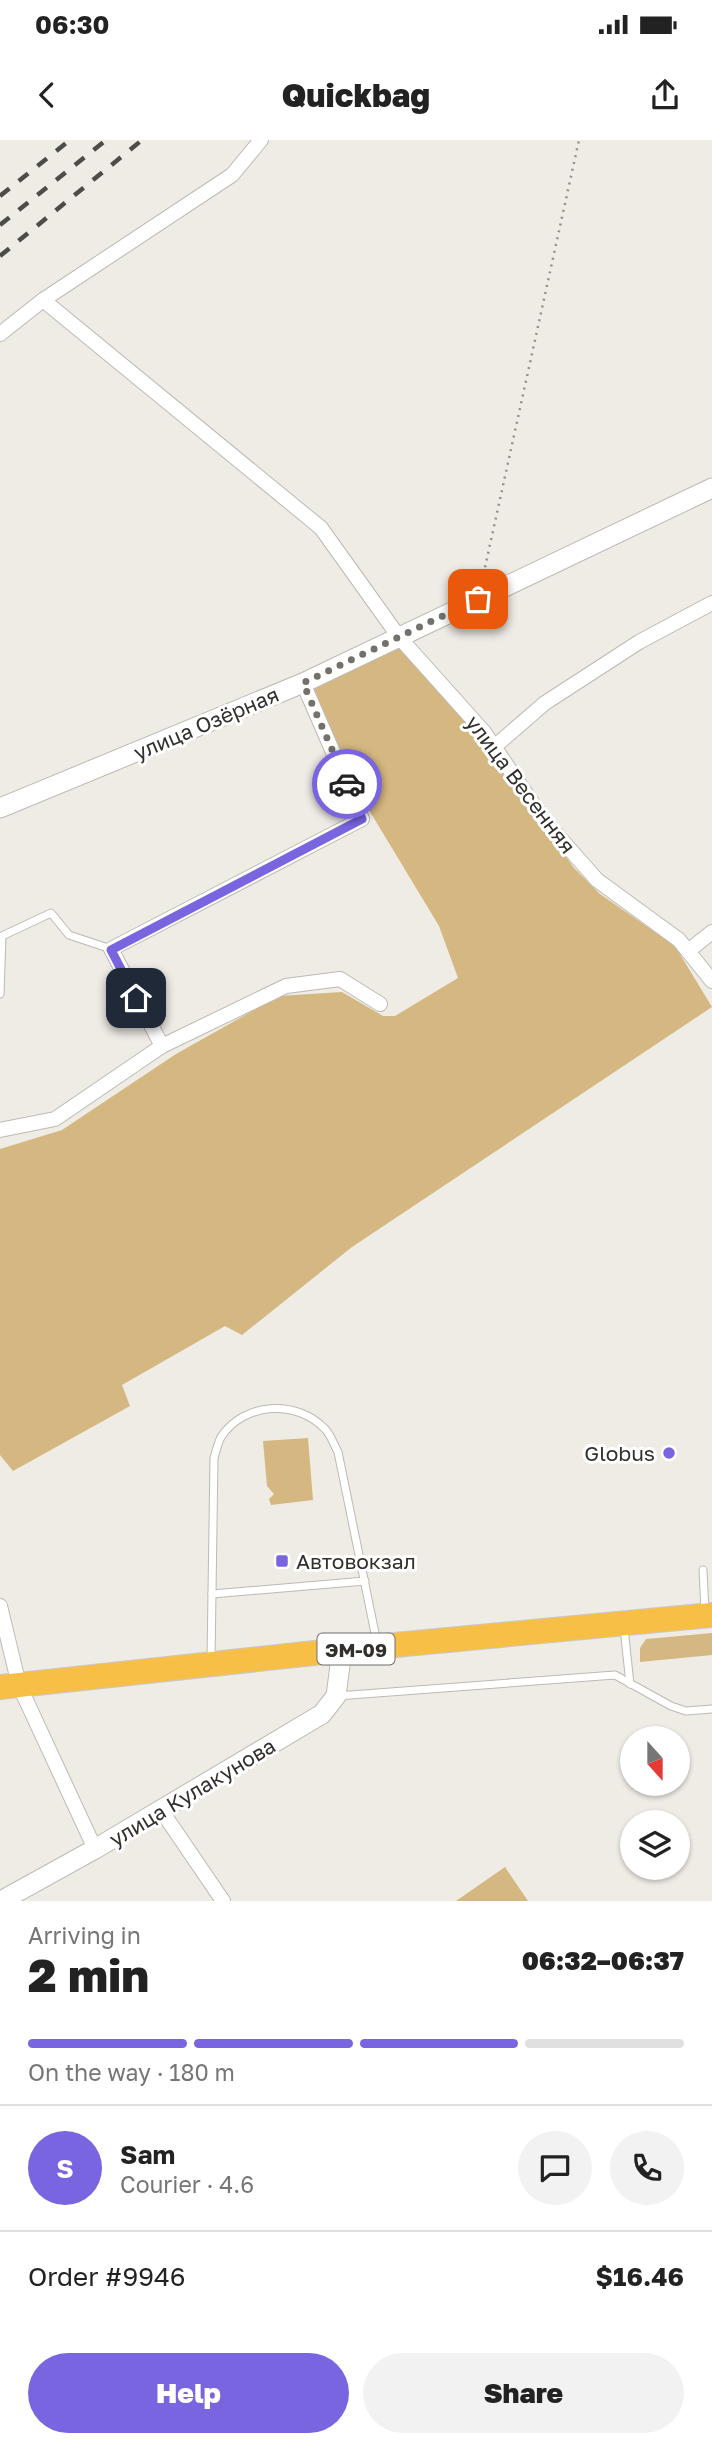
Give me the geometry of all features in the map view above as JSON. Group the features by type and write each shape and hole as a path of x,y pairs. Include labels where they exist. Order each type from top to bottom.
{"highway":[{"name":"ЭМ-09","path":"10,1686 342,1650 709,1615"}],"street":[{"path":"0,334 43,300 232,176 261,140"},
{"name":"улица Весенняя","path":"43,300 321,528 399,636 484,732 544,820 597,880 679,940 712,981"},
{"name":"улица Озёрная","path":"0,808 303,683 712,488"},
{"path":"494,747 545,703 639,642 712,603"},
{"path":"162,1046 111,950 362,819 303,683"},
{"path":"688,951 712,932"},
{"path":"0,1129 55,1119 162,1046 286,986 340,979 380,1004"},
{"path":"0,1606 10,1686 95,1849"},
{"path":"336,1696 342,1650"},
{"name":"улица Кулакунова","path":"1,1901 95,1849 322,1714 336,1696"},
{"path":"161,1810 223,1901"}],"lane":[{"path":"0,994 2,936 51,913 68,935 111,950"},
{"path":"210,1664 214,1458 221,1438 234,1423 252,1412 271,1408 292,1409 311,1417 326,1430 338,1452 378,1647"},
{"path":"703,1570 709,1615"},
{"path":"212,1594 365,1581"},
{"path":"624,1624 630,1684"},
{"path":"336,1696 615,1675 671,1706 686,1711 712,1709"}],"path":[{"path":"478,599 579,140"}],"shaded area":[{"path":"396,645 476,734 574,868 600,894 675,946 712,1007 352,1247 242,1335 225,1326 122,1385 130,1406 13,1471 0,1455 0,1149 62,1130 176,1054 279,996 342,992 383,1016 395,1016 458,978 439,926 369,810 310,687"},
{"path":"308,1438 313,1500 271,1505 269,1499 274,1494 267,1486 263,1441"},
{"path":"712,1633 712,1655 640,1662 640,1648 646,1639"},
{"path":"505,1867 528,1901 456,1901"}],"railway":[{"path":"0,196 70,140"},
{"path":"0,225 106,140"},
{"path":"0,256 142,140"}],"way so far":[{"path":"347,784 303,683 478,599"}],"place":[{"name":"Globus","path":"669,1453"},
{"name":"Автовокзал","path":"282,1561"}],"route":[{"path":"136,998 111,950 362,819 347,784"}]}
